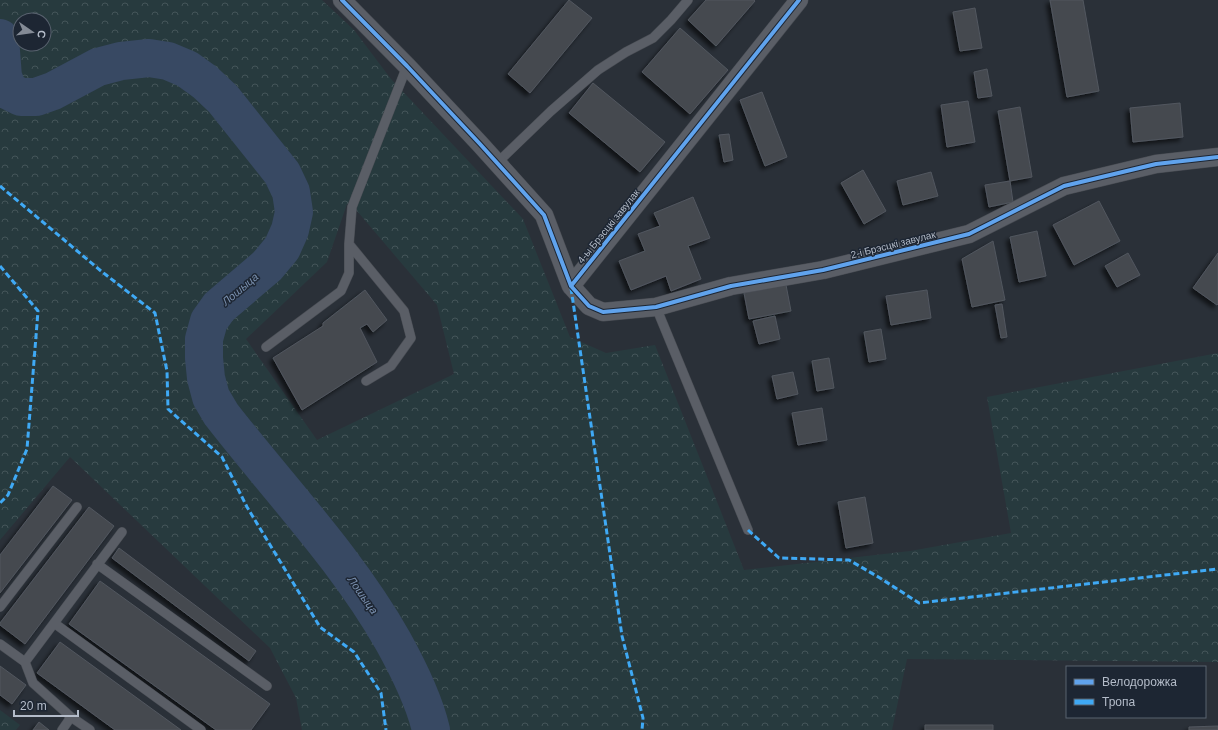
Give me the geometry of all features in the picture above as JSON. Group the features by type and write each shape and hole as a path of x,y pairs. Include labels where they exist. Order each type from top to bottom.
{"street":[{"name":"4-ы Брэсцкі завулак","path":"342,0 407,66 544,214 571,286"},
{"name":"4-ы Брэсцкі завулак","path":"571,286 799,0"},
{"name":"2-і Брэсцкі завулак","path":"571,286 589,306 603,312 656,307 731,286 822,270 969,234 1064,186 1156,164 1218,157"}],"lane":[{"path":"497,163 551,111 598,70 626,52 653,38 688,0"},
{"path":"266,346 341,291 349,273 349,244 352,207 407,66"},
{"path":"349,244 404,311 411,338 391,366 366,381"},
{"path":"656,307 748,530"},
{"path":"0,607 77,507"},
{"path":"25,662 122,532"},
{"path":"97,564 266,686"},
{"path":"54,623 201,730"},
{"path":"0,644 25,662 33,683 71,717 90,730"},
{"path":"62,730 71,717"}],"green space":[{"path":"0,0 322,0 354,30 391,79 523,219 570,337 606,353 655,345 744,570 910,551 1011,533 987,397 1218,353 1218,662 907,659 892,730 302,730 296,698 270,648 70,457 0,540","holes":["347,204 357,211 437,305 454,374 317,440 246,339 327,262"]},
{"path":"0,710 20,725 16,730 0,730"}],"building":[{"path":"569,0 592,18 530,93 508,74"},
{"path":"706,0 755,1 716,46 688,20"},
{"path":"1050,0 1083,0 1099,91 1067,97"},
{"path":"975,8 982,48 960,51 953,12"},
{"path":"680,28 728,70 690,114 642,72"},
{"path":"987,69 992,96 978,98 974,72"},
{"path":"593,83 665,142 640,172 569,113"},
{"path":"762,92 787,157 765,166 740,100"},
{"path":"968,101 975,142 947,147 941,105"},
{"path":"1180,103 1183,137 1133,142 1130,108"},
{"path":"1020,107 1032,177 1010,181 998,111"},
{"path":"729,134 733,160 724,162 719,135"},
{"path":"863,170 886,211 864,224 841,183"},
{"path":"931,172 938,196 903,205 897,181"},
{"path":"1010,181 1013,202 989,207 985,185"},
{"path":"693,197 710,238 688,246 701,279 671,291 666,276 631,290 619,261 645,251 638,234 660,226 654,213"},
{"path":"1099,201 1120,241 1074,265 1053,225"},
{"path":"1037,231 1046,276 1019,282 1010,237"},
{"path":"993,241 1005,300 972,307 962,259"},
{"path":"1128,253 1140,275 1117,287 1105,266"},
{"path":"1218,253 1218,304 1217,305 1193,288"},
{"path":"786,285 791,311 749,319 744,293"},
{"path":"365,290 387,320 373,332 367,324 360,328 377,362 302,410 273,358 323,326 323,323"},
{"path":"927,290 931,318 891,325 886,296"},
{"path":"1002,304 1007,337 1001,338 995,305"},
{"path":"775,316 780,339 759,344 753,321"},
{"path":"881,329 886,359 869,362 864,332"},
{"path":"829,358 834,388 817,391 812,361"},
{"path":"793,372 798,394 777,399 772,376"},
{"path":"822,408 827,440 798,445 792,413"},
{"path":"53,486 72,500 0,593 0,555"},
{"path":"865,497 873,543 846,548 838,502"},
{"path":"89,507 114,526 25,644 0,625 0,623"},
{"path":"119,548 256,651 249,661 112,558"},
{"path":"100,581 270,704 251,730 216,730 69,624"},
{"path":"60,642 181,730 115,730 37,673"},
{"path":"0,666 26,685 12,704 0,695"},
{"path":"39,722 49,730 33,730"},
{"path":"925,725 993,725 993,730 925,730"},
{"path":"1218,726 1218,730 1189,730 1189,727"}],"waterway":[{"name":"Лошыца","path":"0,38 3,77 9,91 21,97 36,97 53,91 98,67 121,61 149,58 168,61 187,69 205,82 223,99 282,173 291,192 294,212 290,230 282,248 267,266 219,307 209,321 204,339 204,358 206,378 211,397 221,414 243,442 333,552 374,610 410,673 420,696 431,730"}],"marked path":[{"path":"0,186 101,271 155,313 167,371 168,409 222,457 247,507 320,627 354,652 381,693 386,730"},
{"path":"0,266 38,311 27,449 8,495 0,503"},
{"path":"571,288 622,636 643,718 642,730"},
{"path":"748,530 779,558 849,560 919,603 1218,569"}],"cycle path":[{"path":"342,0 407,66 544,215 571,286 799,0"},
{"path":"571,286 589,306 603,312 656,307 731,286 823,270 969,234 1064,186 1156,164 1218,157"}]}
